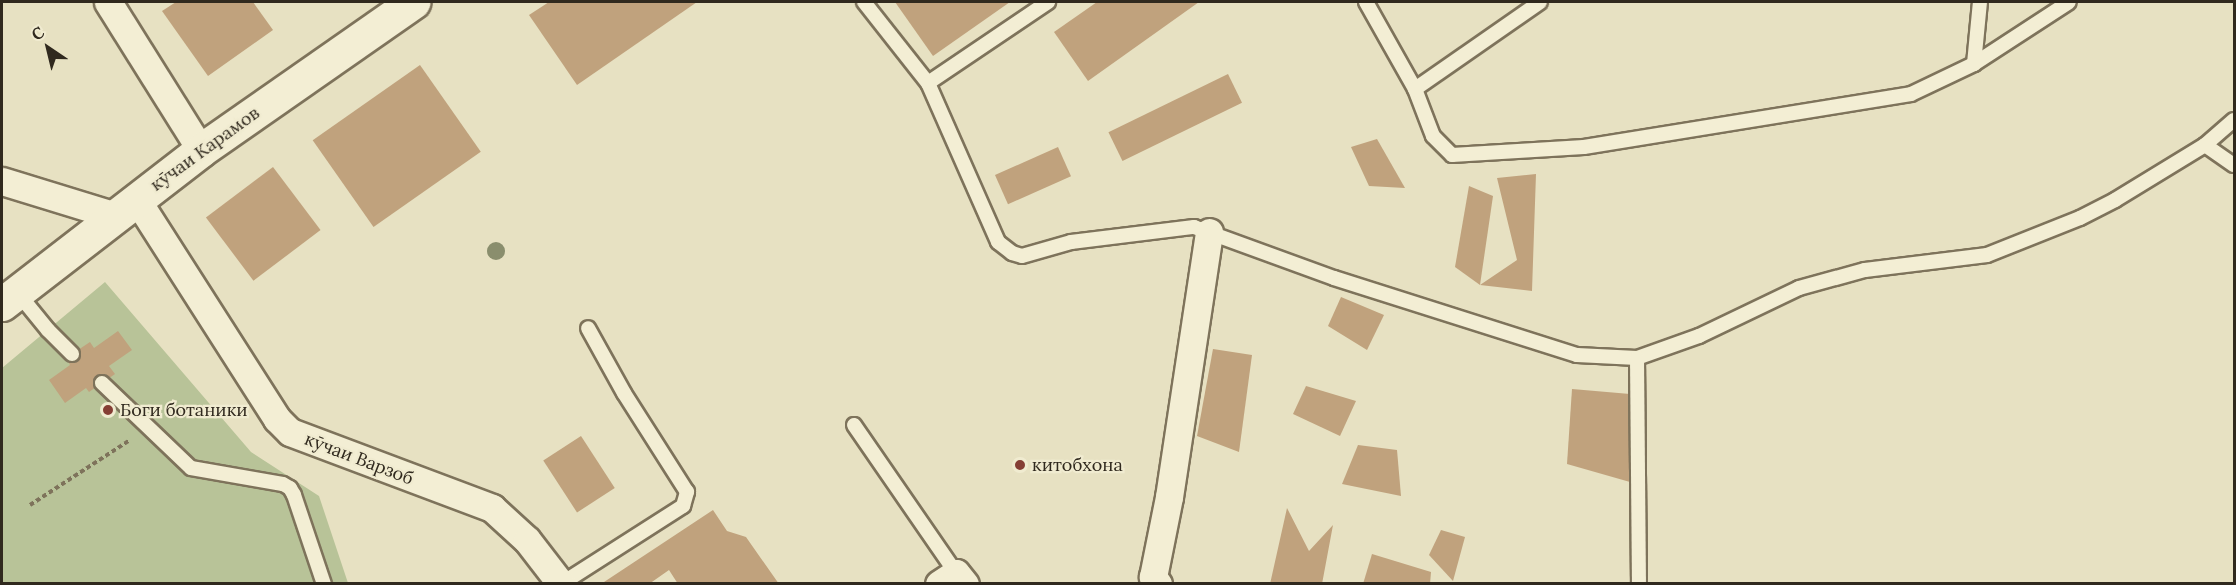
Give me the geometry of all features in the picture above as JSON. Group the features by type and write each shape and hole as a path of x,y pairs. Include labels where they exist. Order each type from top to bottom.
{"main road":[{"name":"кӯчаи Карамов","path":"9,298 201,150 413,2"}],"street":[{"path":"108,2 201,150"},
{"path":"2,181 127,208"},
{"name":"кӯчаи Варзоб","path":"127,208 277,419 290,432 492,508 527,540 561,584"},
{"path":"1152,582 1169,497 1209,232"}],"lane":[{"path":"864,2 928,82 998,242 1012,253 1022,256 1071,242 1194,226 1334,278 1576,355 1637,358 1699,336 1799,288 1865,270 1987,255 2080,218 2115,200 2205,145 2235,120"},
{"path":"928,82 1048,2"},
{"path":"1366,2 1415,88 1433,136 1452,154 1584,147 1911,94 1974,64 2069,2"},
{"path":"1415,88 1540,2"},
{"path":"1974,64 1980,2"},
{"path":"2205,145 2235,165"},
{"path":"9,298 48,330 72,354"},
{"path":"561,584 683,506 687,492 624,393 588,328"},
{"path":"1637,358 1639,584"},
{"path":"102,383 191,468 283,484 290,488 324,584"},
{"path":"854,425 953,580"}],"path":[{"path":"30,505 135,436"}],"green space":[{"name":"Боги ботаники","path":"105,282 251,452 319,496 348,583 2,584 2,368"}],"building":[{"path":"176,2 253,2 273,30 208,76 162,11"},
{"path":"549,2 697,2 577,85 529,15"},
{"path":"895,2 1010,2 933,56"},
{"path":"1097,2 1199,2 1088,81 1054,32"},
{"path":"420,65 481,152 373,227 313,140"},
{"path":"1228,74 1242,103 1122,161 1108,132"},
{"path":"1377,139 1405,188 1369,186 1351,147"},
{"path":"1058,147 1071,176 1008,204 995,175"},
{"path":"273,167 321,230 253,281 206,218"},
{"path":"1536,174 1532,291 1480,285 1517,260 1497,178"},
{"path":"1469,186 1493,196 1480,285 1455,267"},
{"path":"1341,297 1384,315 1367,350 1328,326"},
{"path":"118,331 132,350 109,366 115,374 89,392 86,388 65,403 49,380 70,365 66,358 90,342 94,348"},
{"path":"1213,349 1252,355 1239,452 1197,436"},
{"path":"1306,386 1356,401 1340,436 1293,414"},
{"path":"1572,389 1630,394 1630,482 1567,464"},
{"path":"581,436 615,488 577,513 543,461"},
{"path":"1358,445 1397,450 1401,496 1342,484"},
{"path":"1287,508 1309,551 1333,525 1322,584 1270,584"},
{"path":"713,510 727,531 746,537 779,584 678,584 669,570 649,584 601,584"},
{"path":"1441,530 1465,537 1453,581 1429,555"},
{"path":"1372,554 1431,572 1430,584 1363,584"}],"place":[{"name":"Боги ботаники","path":"108,410"},
{"name":"китобхона","path":"1020,465"}]}
